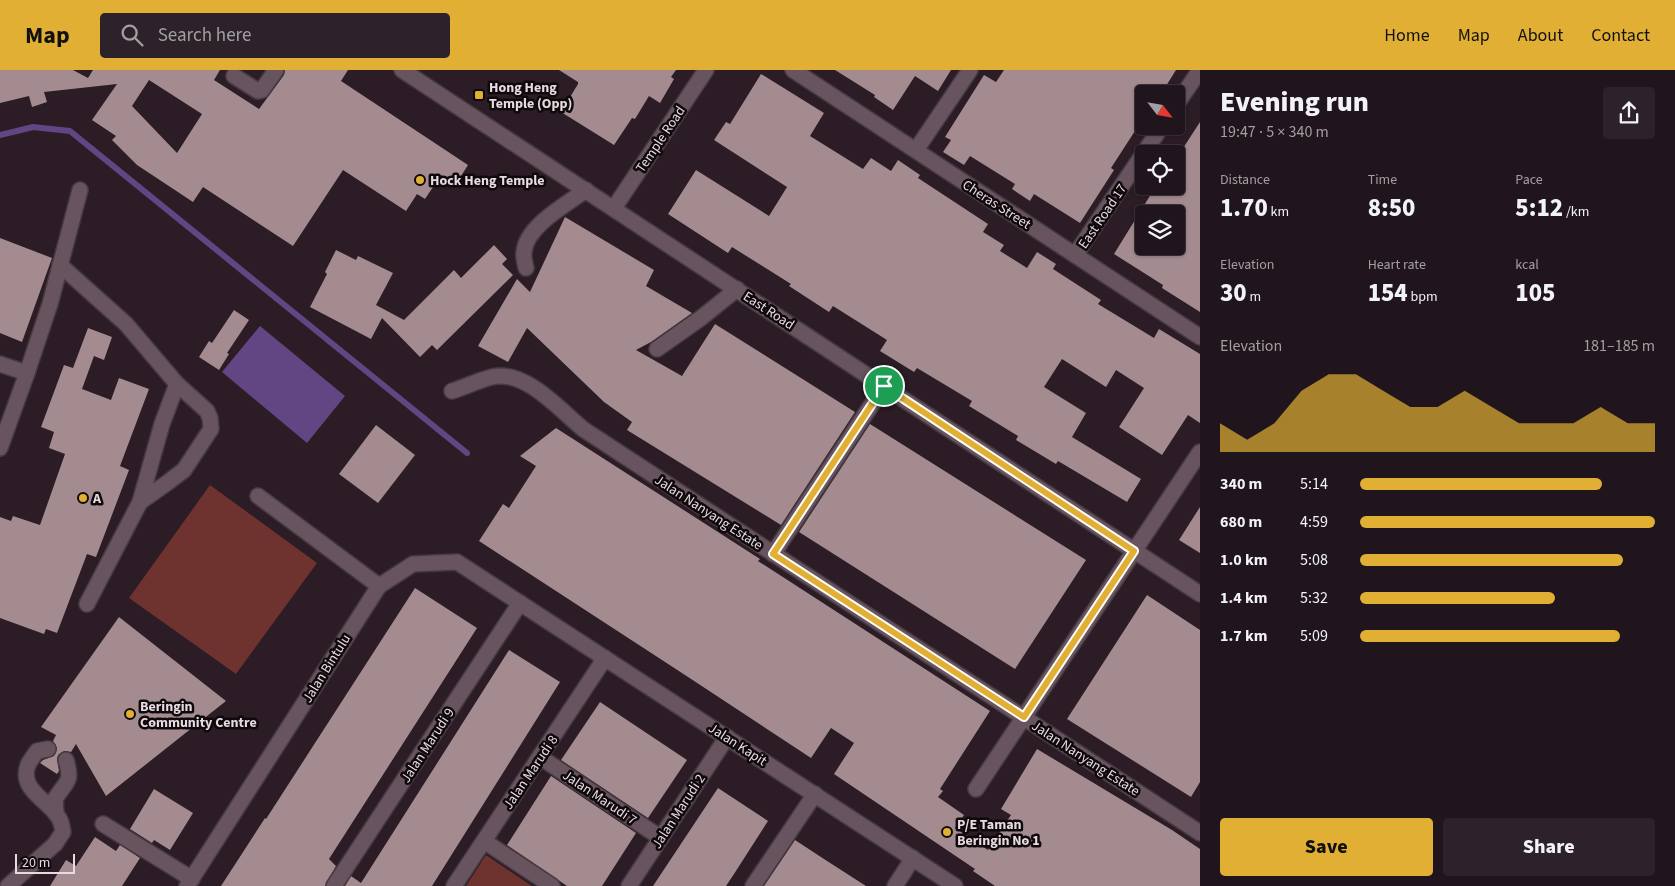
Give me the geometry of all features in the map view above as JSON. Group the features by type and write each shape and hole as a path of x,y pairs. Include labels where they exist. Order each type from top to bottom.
{"street":[{"path":"234,76 258,92 262,90 276,70"},
{"name":"East Road","path":"402,70 1200,594"},
{"name":"Temple Road","path":"614,208 706,70"},
{"name":"Cheras Street","path":"793,70 1200,337"},
{"path":"916,150 970,70"},
{"path":"1185,92 1200,70"},
{"name":"East Road 17","path":"1075,255 1156,135"},
{"path":"0,448 50,304 80,190"},
{"path":"526,268 524,251 530,237 539,224 586,190"},
{"path":"60,265 126,324 177,384 207,411 210,418 211,429 184,470 140,502"},
{"path":"657,349 701,318 737,289"},
{"path":"0,364 27,373"},
{"name":"Jalan Nanyang Estate","path":"452,391 493,376 510,377 527,384 553,401 583,429 1200,833"},
{"path":"87,604 140,502 162,424 177,384"},
{"path":"773,554 884,386"},
{"path":"976,789 1200,452"},
{"path":"258,496 379,586"},
{"name":"Jalan Bintulu","path":"190,883 379,586 413,564 457,562 520,603"},
{"name":"Jalan Kapit","path":"520,603 955,886"},
{"name":"Jalan Marudi 9","path":"334,886 520,603"},
{"name":"Jalan Marudi 8","path":"454,886 605,658"},
{"name":"Jalan Marudi 2","path":"629,886 727,737"},
{"path":"8,886 55,844 63,832 61,821 56,813 30,788 28,777 28,766 37,752 48,749"},
{"name":"Jalan Marudi 7","path":"540,757 661,838"},
{"path":"56,813 55,799 64,788 70,774 66,760"},
{"path":"753,886 815,794"},
{"path":"103,824 190,883"},
{"path":"484,841 552,886"},
{"path":"895,886 913,858"}],"shaded area":[{"path":"260,326 345,396 307,443 222,372"},
{"path":"210,485 317,563 236,674 129,598"},
{"path":"486,855 532,886 466,886"}],"building":[{"path":"0,70 73,70 88,78 93,70 220,70 214,80 259,109 284,75 285,70 348,70 341,81 468,165 456,184 441,175 425,199 417,194 406,211 343,170 293,246 203,187 193,202 137,165 112,140 116,136 92,120 117,84 44,92 47,102 32,107 29,96 0,103","holes":["149,80 202,114 177,153 132,106"]},
{"path":"559,70 676,70 671,77 674,79 660,103 649,96 635,119 632,118 614,145 561,112 578,82"},
{"path":"835,70 951,70 938,91 915,76 893,110 874,97 875,95"},
{"path":"1004,70 1176,70 1167,85 1135,85 1135,131 1111,168 1114,170 1080,223 1034,194 1030,201 1012,189 1015,184 970,156 964,165 943,152 951,140 945,137 984,75 996,82"},
{"path":"761,74 824,113 810,136 863,169 871,158 891,171 898,160 920,175 918,178 988,224 983,232 1004,245 1000,251 1027,268 1037,252 1056,264 1053,269 1101,300 1098,304 1154,338 1159,329 1200,354 1200,423 1188,415 1162,455 1119,427 1144,388 1116,370 1106,387 1062,359 1044,387 1086,413 1072,437 1141,479 1127,502 1058,461 1056,464 1016,440 1018,436 969,406 972,401 917,368 914,372 880,351 887,340 833,306 829,312 789,286 791,284 732,247 728,253 668,214 696,170 769,216 787,187 714,140 726,122 730,124"},
{"path":"1200,122 1200,312 1162,288 1163,285 1114,254 1135,220 1135,255 1185,255 1185,205 1144,205 1150,195 1185,195 1185,145"},
{"path":"565,217 654,270 646,286 692,313 651,342 636,350 682,376 715,324 855,412 781,525 627,430 632,422 604,402 527,328 508,362 478,346 517,279 530,292"},
{"path":"0,238 52,258 22,342 0,333"},
{"path":"494,245 507,259 502,264 513,275 437,350 432,345 420,357 382,318 371,339 310,307 327,274 325,272 336,250 356,260 358,256 393,273 376,305 404,320 454,270 461,278"},
{"path":"234,310 249,320 227,353 229,354 219,370 199,357 209,341 212,343"},
{"name":"A","path":"88,328 112,337 104,360 94,356 82,389 111,400 119,378 149,389 120,466 129,470 96,557 87,554 57,633 46,629 44,634 0,618 0,517 11,521 13,516 40,525 65,454 49,448 54,432 41,427 64,365 73,368"},
{"path":"870,424 1086,560 1015,669 799,532"},
{"path":"376,425 415,455 378,503 339,474"},
{"path":"556,428 760,559 758,561 990,711 940,789 943,791 938,797 964,815 955,828 988,850 1011,815 1001,809 1037,749 1172,830 1200,849 1200,886 995,886 973,871 975,869 834,774 854,743 831,728 811,758 479,541 503,504 509,508 536,466 520,456"},
{"path":"1200,507 1200,553 1179,540"},
{"path":"415,588 477,628 329,859 336,866 325,886 221,886 266,819"},
{"path":"1147,595 1200,630 1200,782 1191,797 1067,719"},
{"name":"Beringin Community Centre","path":"119,617 226,701 106,796 76,744 71,752 64,751 59,754 57,758 59,771 57,774 40,763 54,756 57,748 53,741 56,735 41,727"},
{"path":"509,650 560,682 432,886 345,886 351,876 361,883"},
{"path":"600,702 687,760 648,818 561,760"},
{"path":"551,776 636,833 602,886 567,886 507,845"},
{"path":"718,788 768,821 734,874 726,886 653,886"},
{"path":"154,789 193,813 170,850 154,840 152,843 130,829"},
{"path":"95,837 116,851 120,845 140,858 122,886 50,886 66,860 76,866"},
{"path":"795,840 824,859 866,886 764,886"}],"waterway":[{"path":"0,135 33,127 70,131 467,453"}],"place":[{"name":"Hong Heng Temple (Opp)","path":"479,95"},
{"name":"Hock Heng Temple","path":"420,180"},
{"name":"A","path":"83,498"},
{"name":"Beringin Community Centre","path":"130,714"},
{"name":"P/E Taman Beringin No 1","path":"947,832"}],"route":[{"path":"884,386 1134,551 1024,717 773,554 884,386"}]}
